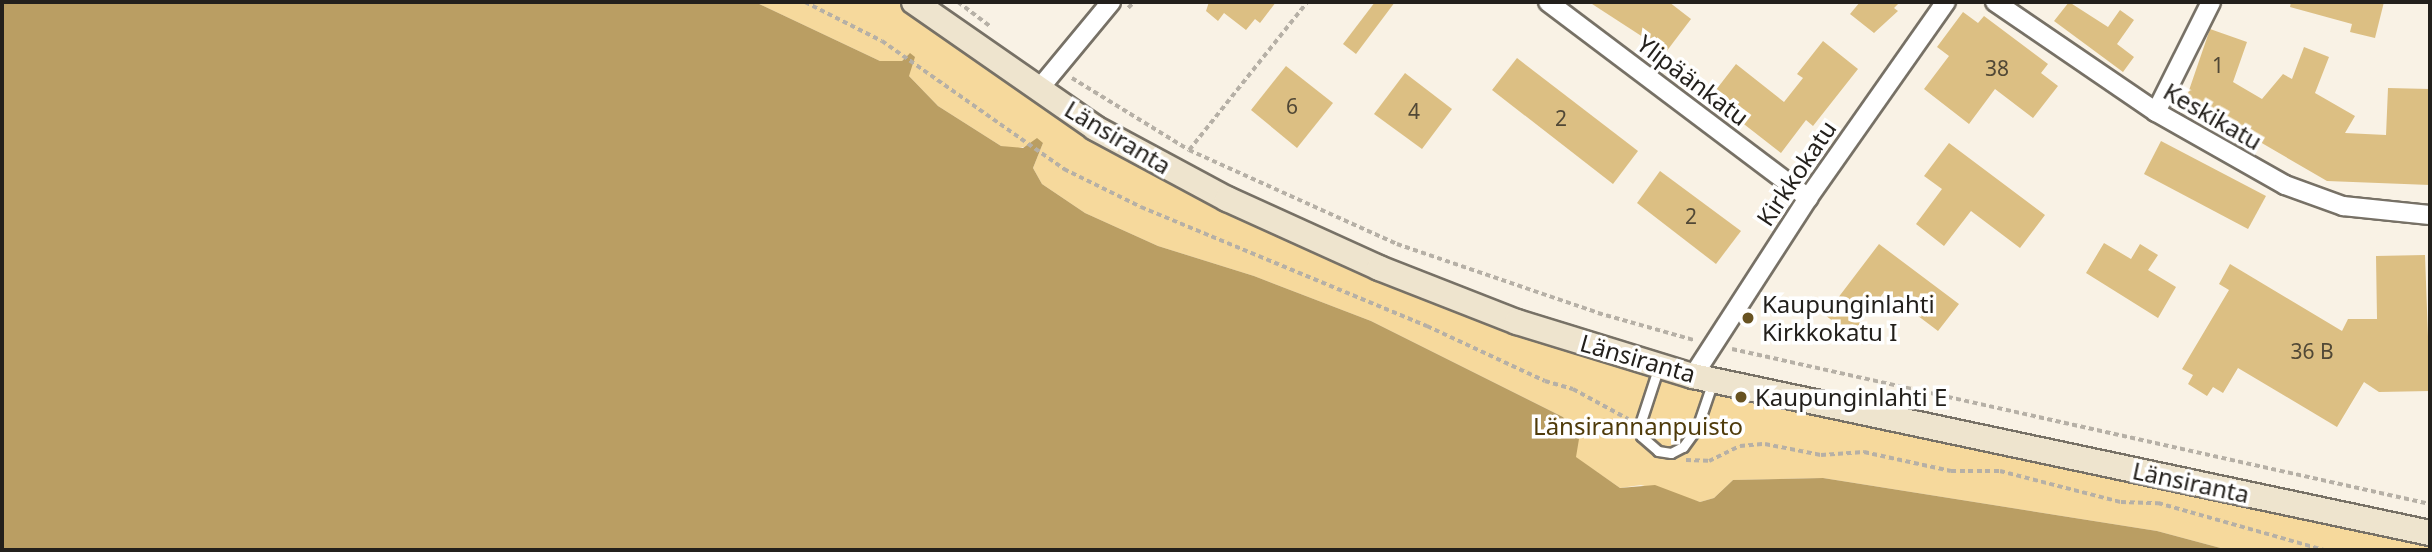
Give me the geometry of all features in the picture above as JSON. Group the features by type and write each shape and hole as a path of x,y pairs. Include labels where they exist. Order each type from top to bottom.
{"street":[{"name":"Länsiranta","path":"914,2 1095,128 1227,199 1379,268 1517,322 1704,378 2430,533"},
{"path":"1039,89 1111,2"},
{"name":"Ylipäänkatu","path":"1548,2 1808,198"},
{"name":"Kirkkokatu","path":"1704,378 1711,345 1808,198 1946,2"},
{"name":"Keskikatu","path":"1995,2 2156,111 2285,185 2343,206 2430,215"},
{"path":"2156,111 2211,2"}],"lane":[{"path":"1660,365 1640,424 1648,445 1671,453 1683,447 1697,428 1704,378"}],"path":[{"path":"805,2 853,23 1026,139 1064,169 1141,207 1427,326 1545,382 1573,388 1640,424"},
{"path":"958,2 998,32"},
{"path":"1189,150 1307,2"},
{"path":"1056,69 1189,150 1397,244 1598,313 1711,345 2430,504"},
{"path":"1671,453 1692,462 1709,461 1740,446 1765,444 1821,455 1864,452 1951,471 2000,471 2121,502 2158,503 2324,550"}],"green space":[{"name":"Länsirannanpuisto","path":"755,2 900,2 1091,133 1512,327 2430,540 2430,550 2228,550 2157,531 1823,478 1733,480 1714,498 1700,502 1641,485 1620,488 1575,457 1563,417 1371,321 1254,276 1158,246 1085,213 1042,184 1033,168 1043,143 1014,149 1001,146 938,106 909,76 909,54 902,61 880,61"}],"shaded area":[{"path":"2,2 755,2 880,61 902,61 910,53 915,57 909,76 938,106 1001,146 1023,148 1037,138 1043,143 1033,168 1042,184 1085,213 1158,246 1254,276 1371,321 1563,417 1579,439 1576,457 1620,488 1655,485 1700,502 1714,498 1733,480 1823,478 2157,531 2228,550 2,550"}],"building":[{"path":"1209,2 1276,2 1260,23 1255,19 1246,30 1224,13 1218,21 1206,11"},
{"path":"1375,2 1395,2 1356,54 1343,44"},
{"path":"1589,2 1669,2 1691,19 1666,52"},
{"path":"1860,2 1900,2 1894,8 1898,11 1874,33 1850,14"},
{"path":"2069,2 2108,27 2120,10 2134,20 2117,44 2134,57 2123,72 2054,21"},
{"path":"2291,2 2384,2 2375,38 2350,32 2352,24 2290,7"},
{"path":"1963,12 1978,23 1984,16 2048,64 2041,73 2058,86 2033,118 1995,89 1969,124 1924,89 1949,56 1937,47"},
{"path":"2210,29 2247,42 2233,82 2262,99 2283,74 2292,79 2304,47 2329,57 2315,93 2355,116 2345,133 2386,135 2388,88 2430,89 2430,185 2327,181 2186,99"},
{"path":"1823,41 1858,69 1813,126 1806,120 1781,153 1713,100 1712,95 1736,64 1784,102 1803,78 1797,74"},
{"path":"1517,58 1638,151 1613,184 1492,90"},
{"path":"1286,66 1333,103 1297,148 1251,110"},
{"path":"1405,73 1452,109 1422,149 1374,114"},
{"path":"2161,141 2266,196 2248,229 2144,174"},
{"path":"1949,143 2045,215 2020,248 1971,211 1944,246 1916,224 1942,189 1924,176"},
{"path":"1660,171 1741,231 1716,264 1637,203"},
{"path":"2104,243 2131,259 2140,244 2158,255 2148,270 2176,287 2158,318 2086,273"},
{"path":"1879,244 1959,304 1938,331 1885,291 1851,335 1825,315"},
{"path":"2425,255 2430,391 2379,392 2364,382 2337,427 2238,368 2223,393 2213,387 2207,396 2188,384 2193,375 2182,369 2229,290 2219,284 2230,264 2342,331 2348,319 2377,319 2376,256"}],"place":[{"name":"Kaupunginlahti Kirkkokatu I","path":"1748,318"},
{"name":"Kaupunginlahti E","path":"1741,397"}]}
